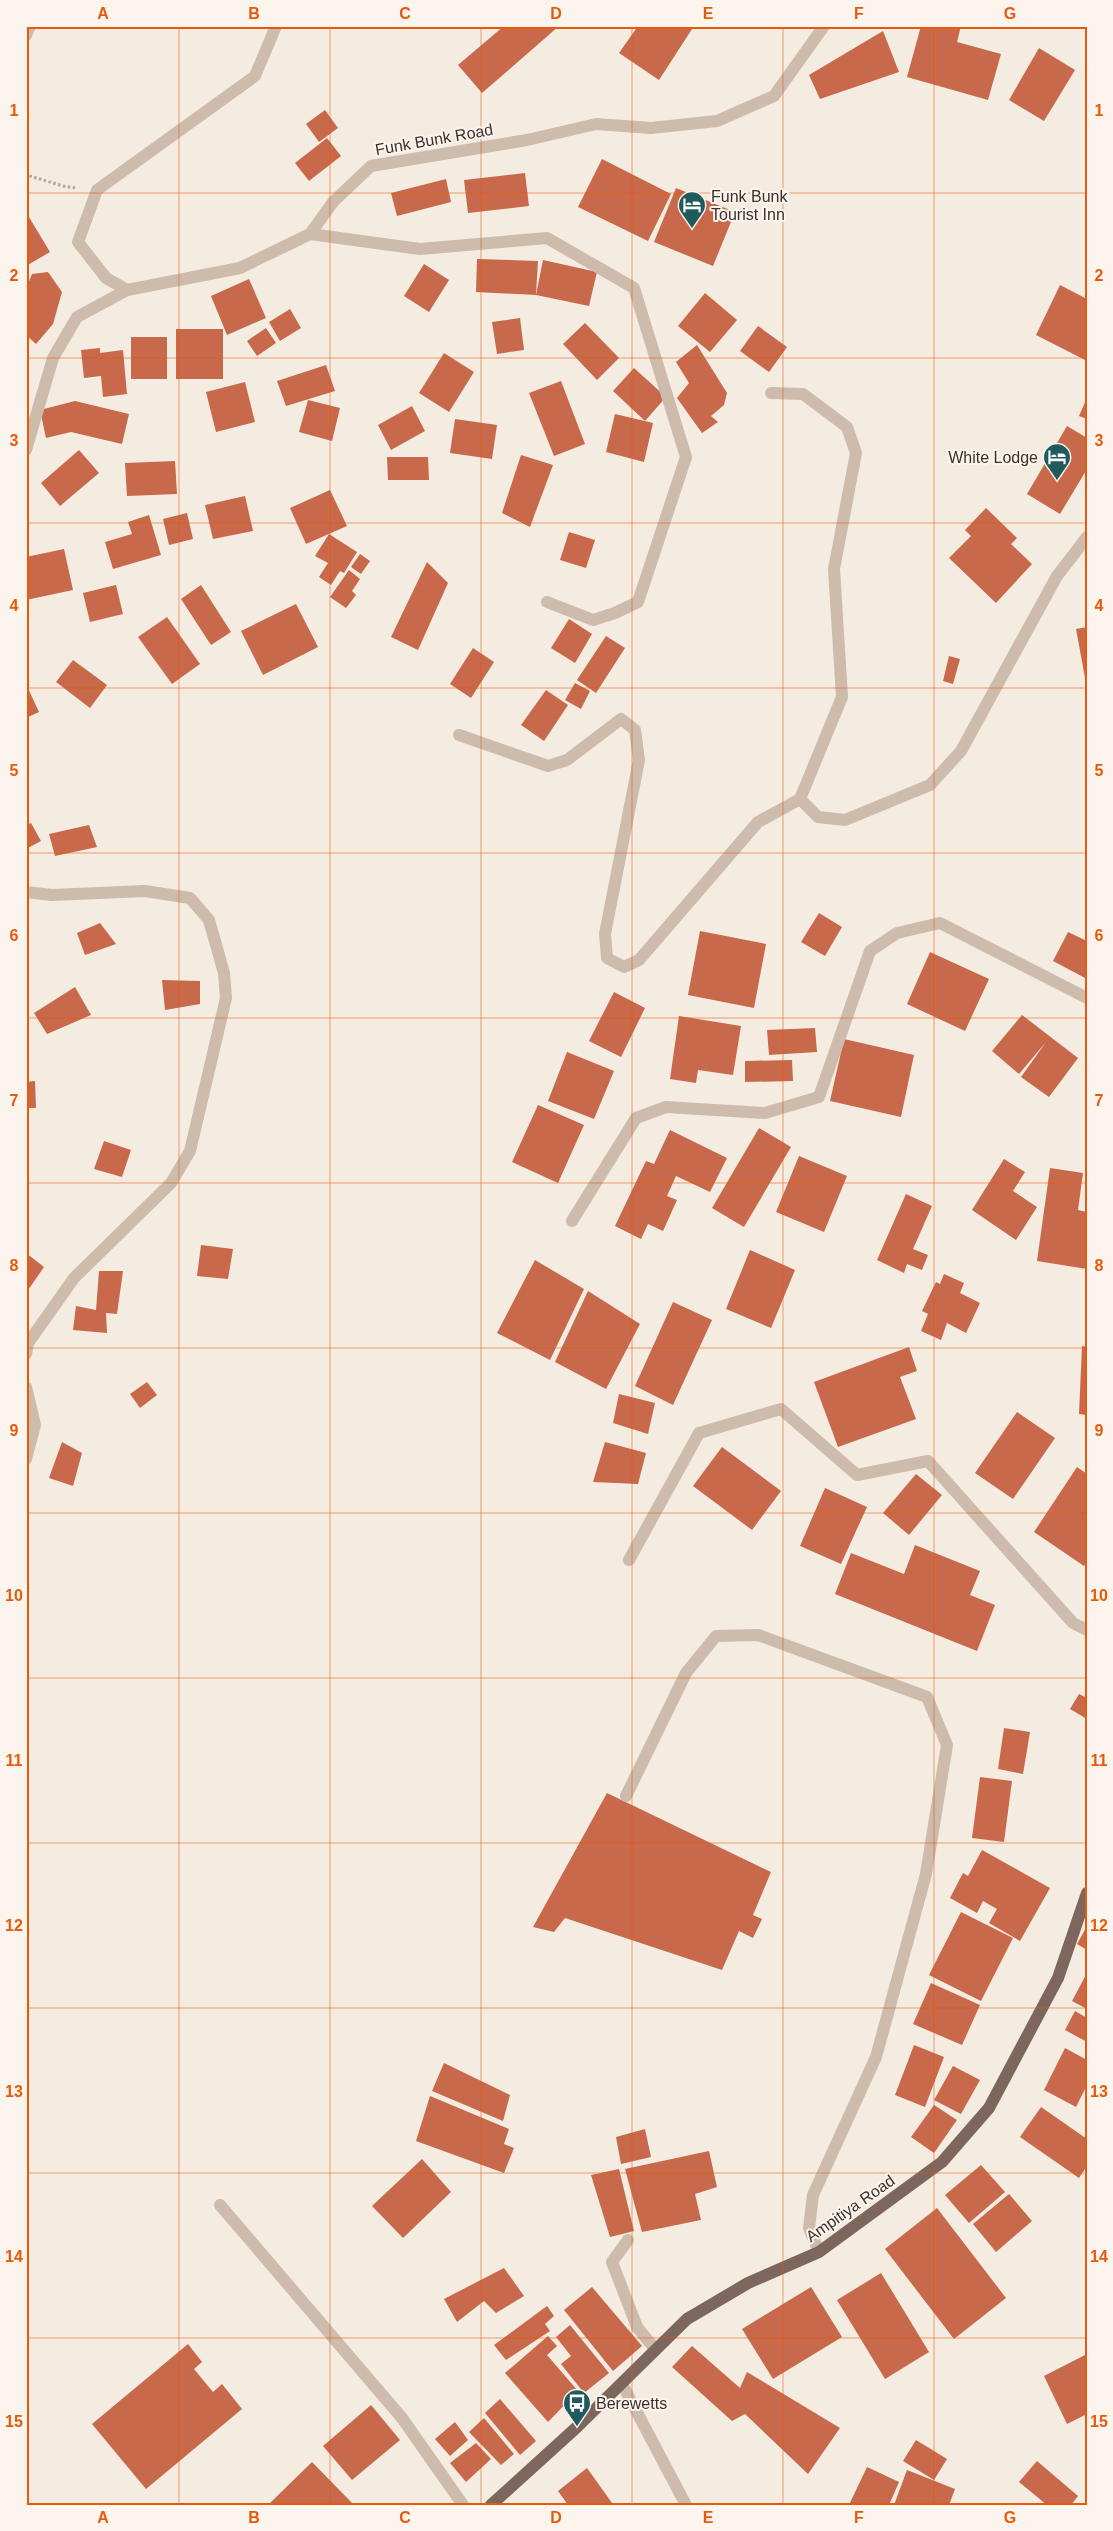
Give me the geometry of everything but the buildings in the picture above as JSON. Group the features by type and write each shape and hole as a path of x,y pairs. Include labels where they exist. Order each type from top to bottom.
{"main road":[{"name":"Ampitiya Road","path":"491,2505 695,2314 748,2283 819,2252 942,2162 989,2108 1058,1978 1087,1893"}],"street":[{"path":"26,35 30,26"},
{"path":"127,290 106,278 78,242 97,190 256,76 276,26"},
{"name":"Funk Bunk Road","path":"26,450 53,358 77,317 127,290 240,268 310,234 333,202 371,166 527,140 596,124 650,128 717,121 774,96 824,26"},
{"path":"310,234 420,249 547,238 634,288 686,457 638,602 615,613 593,620 547,602"},
{"path":"458,735 548,766 568,760 621,719 635,730 639,760 605,934 607,958 624,968 639,960 758,822 800,799 842,697 834,569 856,453 847,427 803,394 771,393"},
{"path":"800,799 818,817 845,820 930,785 961,751 1057,576 1087,537"},
{"path":"26,892 52,895 144,891 190,898 209,920 224,973 226,998 190,1150 170,1183 74,1278 27,1346"},
{"path":"572,1221 636,1118 666,1107 765,1113 819,1097 870,951 897,933 940,923 1087,998"},
{"path":"26,1387 35,1425 26,1459"},
{"path":"629,1560 699,1433 781,1409 857,1475 928,1461 1074,1623 1087,1630"},
{"path":"626,1796 686,1673 716,1636 758,1635 927,1697 947,1745 926,1874 876,2057 813,2195 809,2228 819,2252"},
{"path":"220,2205 402,2418 463,2505"},
{"path":"628,2240 612,2262 636,2327 656,2349"},
{"path":"622,2384 686,2505"}],"path":[{"path":"26,172 30,176 64,186 97,190"}],"place":[{"name":"Funk Bunk Tourist Inn","path":"692,229"},
{"name":"White Lodge","path":"1057,481"},
{"name":"Berewetts","path":"577,2427"}]}
